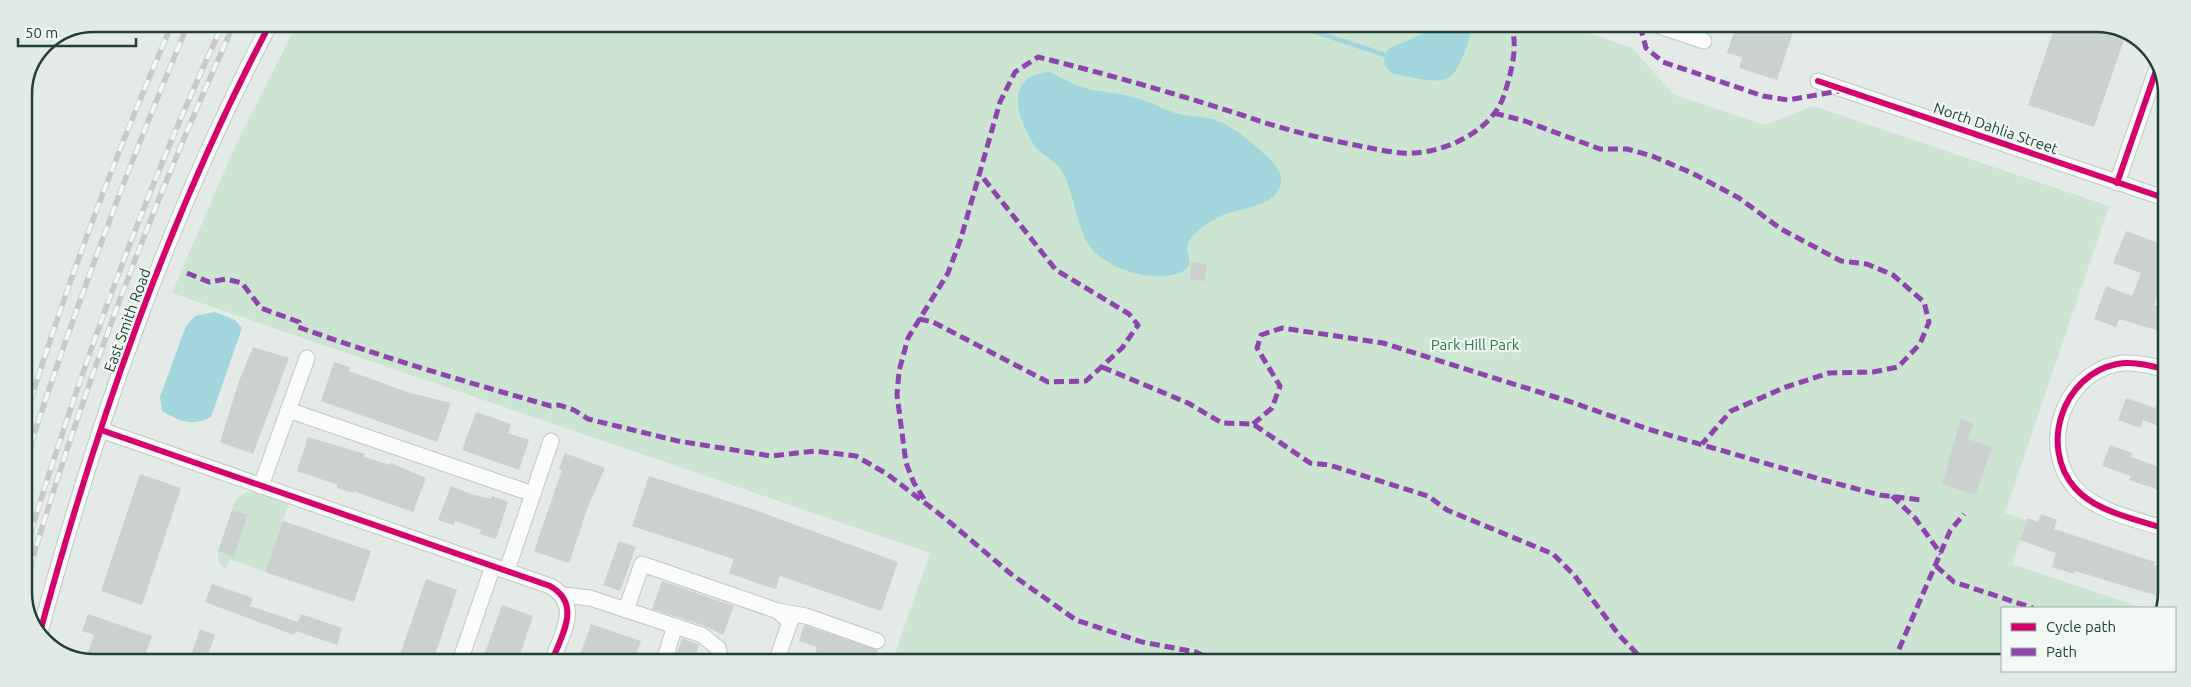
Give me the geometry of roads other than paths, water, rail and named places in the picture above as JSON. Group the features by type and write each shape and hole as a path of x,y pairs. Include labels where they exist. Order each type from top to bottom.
{"street":[{"name":"East Smith Road","path":"42,625 101,430 138,324 181,212 220,123 266,32"},
{"path":"1678,32 1704,41"},
{"path":"2117,183 2155,74"},
{"name":"North Dahlia Street","path":"1818,81 2158,197"},
{"path":"261,486 307,358"},
{"path":"2158,368 2133,363 2117,364 2099,370 2070,394 2057,433 2063,469 2076,489 2097,505 2158,527"},
{"path":"288,410 533,494"},
{"path":"101,430 550,586 563,595 567,614 554,654"},
{"path":"463,654 533,494 551,441"},
{"path":"626,610 642,564 778,611 806,616 877,641"},
{"path":"563,595 579,595 702,635 713,642 720,654"},
{"path":"778,611 790,622 779,654"},
{"path":"667,654 676,626"}],"water":[{"path":"1426,32 1471,32 1456,71 1449,77 1441,80 1413,78 1392,73 1385,66 1384,60 1388,49"},
{"path":"1050,72 1081,87 1133,97 1175,113 1216,120 1234,129 1275,165 1281,179 1278,191 1265,202 1221,216 1200,229 1188,244 1189,265 1181,272 1166,276 1142,275 1112,265 1095,253 1089,245 1081,228 1069,187 1062,171 1058,165 1037,149 1027,133 1020,115 1018,98 1022,84 1033,76"},
{"path":"215,312 235,320 242,328 211,417 198,422 186,422 162,411 160,397 186,326 195,316"}],"waterway":[{"path":"1316,32 1385,55"}],"railway":[{"path":"33,394 93,220 131,121 169,32"},
{"path":"33,439 101,243 143,133 185,32"},
{"path":"33,526 90,352 139,219 219,32"},
{"path":"33,559 69,444 119,302 174,162 230,32"}],"park label":[{"name":"Park Hill Park","path":"1475,344"}]}
